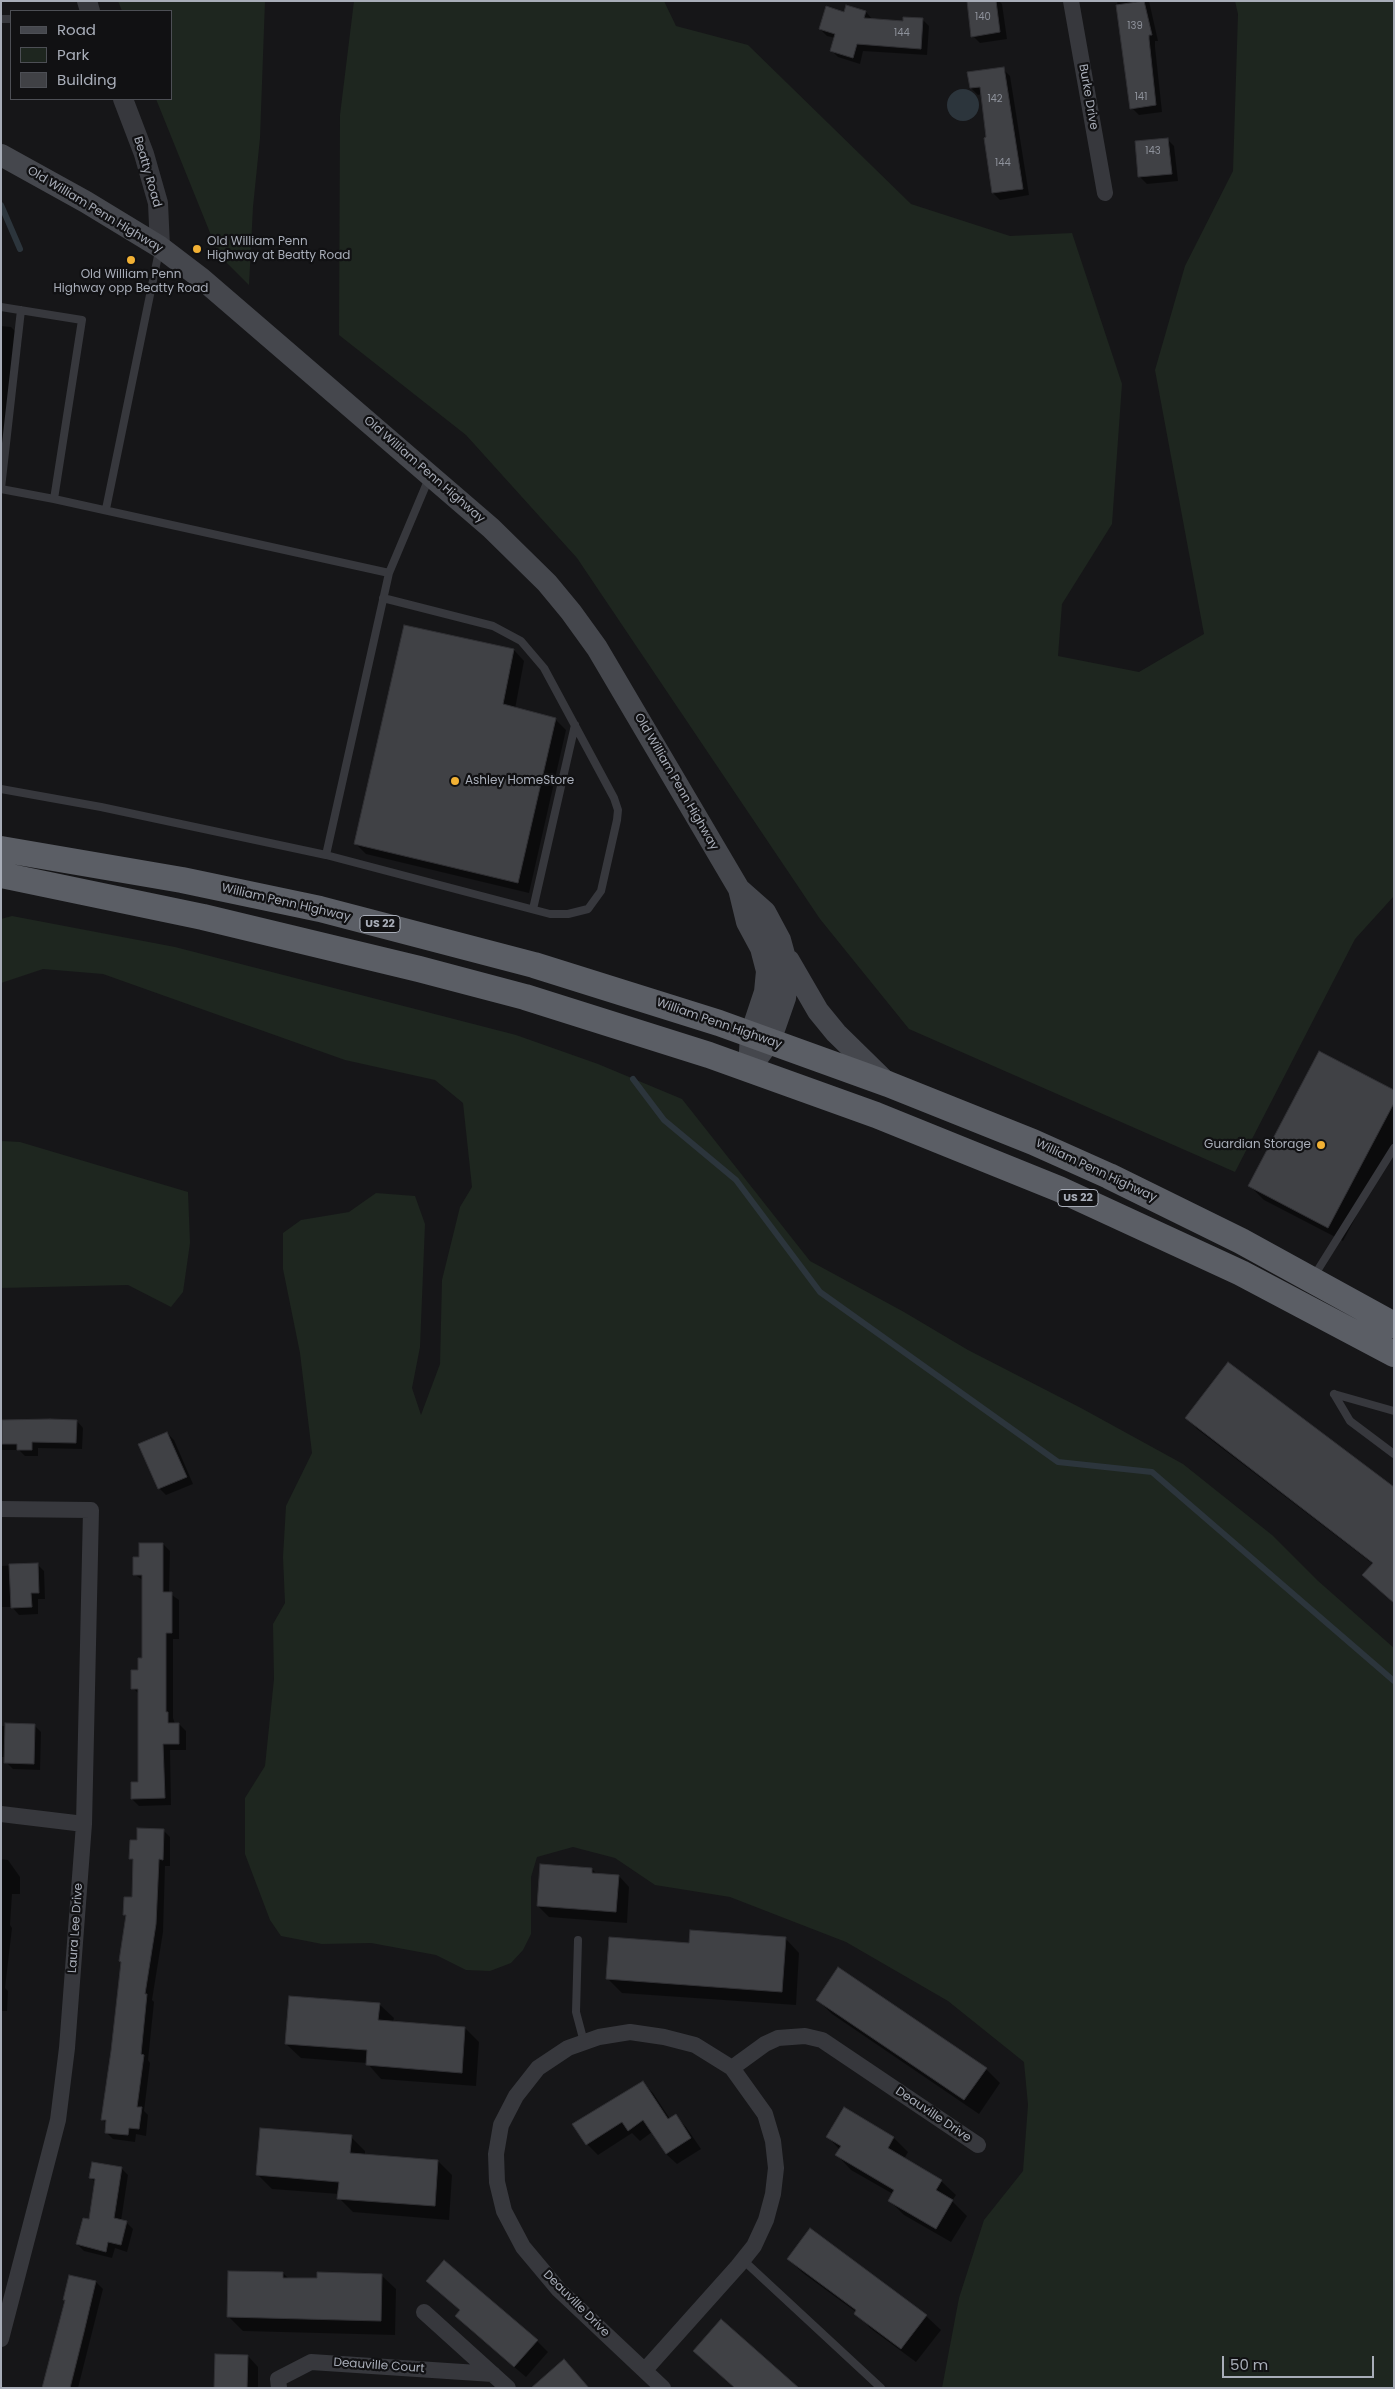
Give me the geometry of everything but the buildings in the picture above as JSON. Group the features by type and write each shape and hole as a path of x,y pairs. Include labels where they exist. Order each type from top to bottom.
{"highway":[{"name":"William Penn Highway","path":"1,849 182,880 320,909 534,965 637,996 760,1038 888,1084 1016,1135 1109,1176 1241,1241 1394,1325"},
{"name":"US 22","path":"1,875 221,921 429,971 627,1028 749,1069 876,1116 1077,1198 1241,1273 1394,1354"}],"main road":[{"name":"Old William Penn Highway","path":"1,155 86,202 160,247 202,280 520,555 547,583 577,619 597,648 739,888 765,912 785,954 788,984 760,1038 749,1069"},
{"name":"Old William Penn Highway","path":"739,888 747,922 761,948 767,971 760,1038"},
{"path":"785,954 805,990 830,1026 854,1053 888,1084"}],"street":[{"name":"Burke Drive","path":"1071,1 1105,193"},
{"name":"Beatty Road","path":"123,100 144,154 158,203 160,247"},
{"name":"Laura Lee Drive","path":"1,1509 91,1510 84,1824 67,2048 58,2120 1,2339"},
{"path":"1,1814 84,1824"},
{"name":"Deauville Drive","path":"645,2370 754,2246 766,2220 773,2194 776,2168 773,2140 765,2114 732,2068 695,2045 664,2037 630,2032 599,2037 568,2048 538,2068 516,2096 501,2125 496,2154 497,2182 504,2211 523,2247 559,2290 663,2388"},
{"name":"Deauville Drive","path":"732,2068 765,2044 778,2038 805,2036 822,2040 978,2145"},
{"path":"424,2312 508,2388"},
{"name":"Deauville Court","path":"279,2388 278,2379 311,2362 493,2374"}],"lane":[{"path":"106,508 160,247"},
{"path":"1,308 82,320 54,499"},
{"path":"21,310 1,489 106,508 389,573"},
{"path":"326,855 389,573 430,476"},
{"path":"1,789 101,807 326,855 550,914 568,914 588,908 601,890 618,810 614,798 544,668 521,641 493,626 383,598"},
{"path":"533,909 575,725"},
{"path":"1312,1280 1394,1148"},
{"path":"1394,1411 1334,1394 1350,1421 1394,1454"},
{"path":"578,1940 576,2012 584,2042"},
{"path":"743,2260 881,2388"}],"green space":[{"path":"118,1 265,1 260,138 253,207 249,285 219,255 156,100 172,100 172,10 122,10"},
{"path":"354,1 664,1 676,26 748,45 911,204 1010,236 1072,233 1122,384 1112,524 1062,604 1058,656 1139,672 1204,634 1155,370 1185,266 1233,171 1238,14 1235,1 1394,1 1394,896 1355,939 1235,1172 909,1029 820,919 577,558 466,435 339,335 340,115"},
{"path":"12,916 175,947 516,1035 598,1064 682,1099 810,1261 904,1312 968,1350 1081,1408 1183,1464 1272,1535 1317,1580 1394,1648 1394,2388 942,2388 959,2298 984,2220 1023,2171 1028,2105 1024,2062 948,2001 846,1942 730,1897 655,1885 615,1858 573,1847 537,1857 531,1877 531,1934 523,1950 511,1963 490,1971 466,1970 436,1955 371,1943 322,1944 281,1936 270,1920 245,1854 245,1798 265,1766 274,1679 273,1624 285,1603 283,1557 286,1506 312,1453 300,1353 283,1269 283,1233 301,1220 349,1212 376,1193 415,1196 425,1224 420,1347 412,1388 421,1415 440,1364 442,1280 460,1207 472,1187 463,1103 435,1080 345,1060 103,974 43,969 1,983 1,919"},
{"path":"1,1141 20,1142 188,1192 190,1243 183,1292 171,1307 128,1285 1,1288"}],"shaded area":[{"path":"963,89 975,93 979,105 975,117 963,121 951,117 947,105 951,93"}],"waterway":[{"path":"1,205 20,249"},
{"path":"633,1079 664,1120 736,1180 820,1292 1058,1462 1152,1472 1394,1681"}],"place":[{"name":"Old William Penn Highway at Beatty Road","path":"197,249"},
{"name":"Old William Penn Highway opp Beatty Road","path":"131,260"},
{"name":"Ashley HomeStore","path":"455,781"},
{"name":"Guardian Storage","path":"1321,1145"}]}
